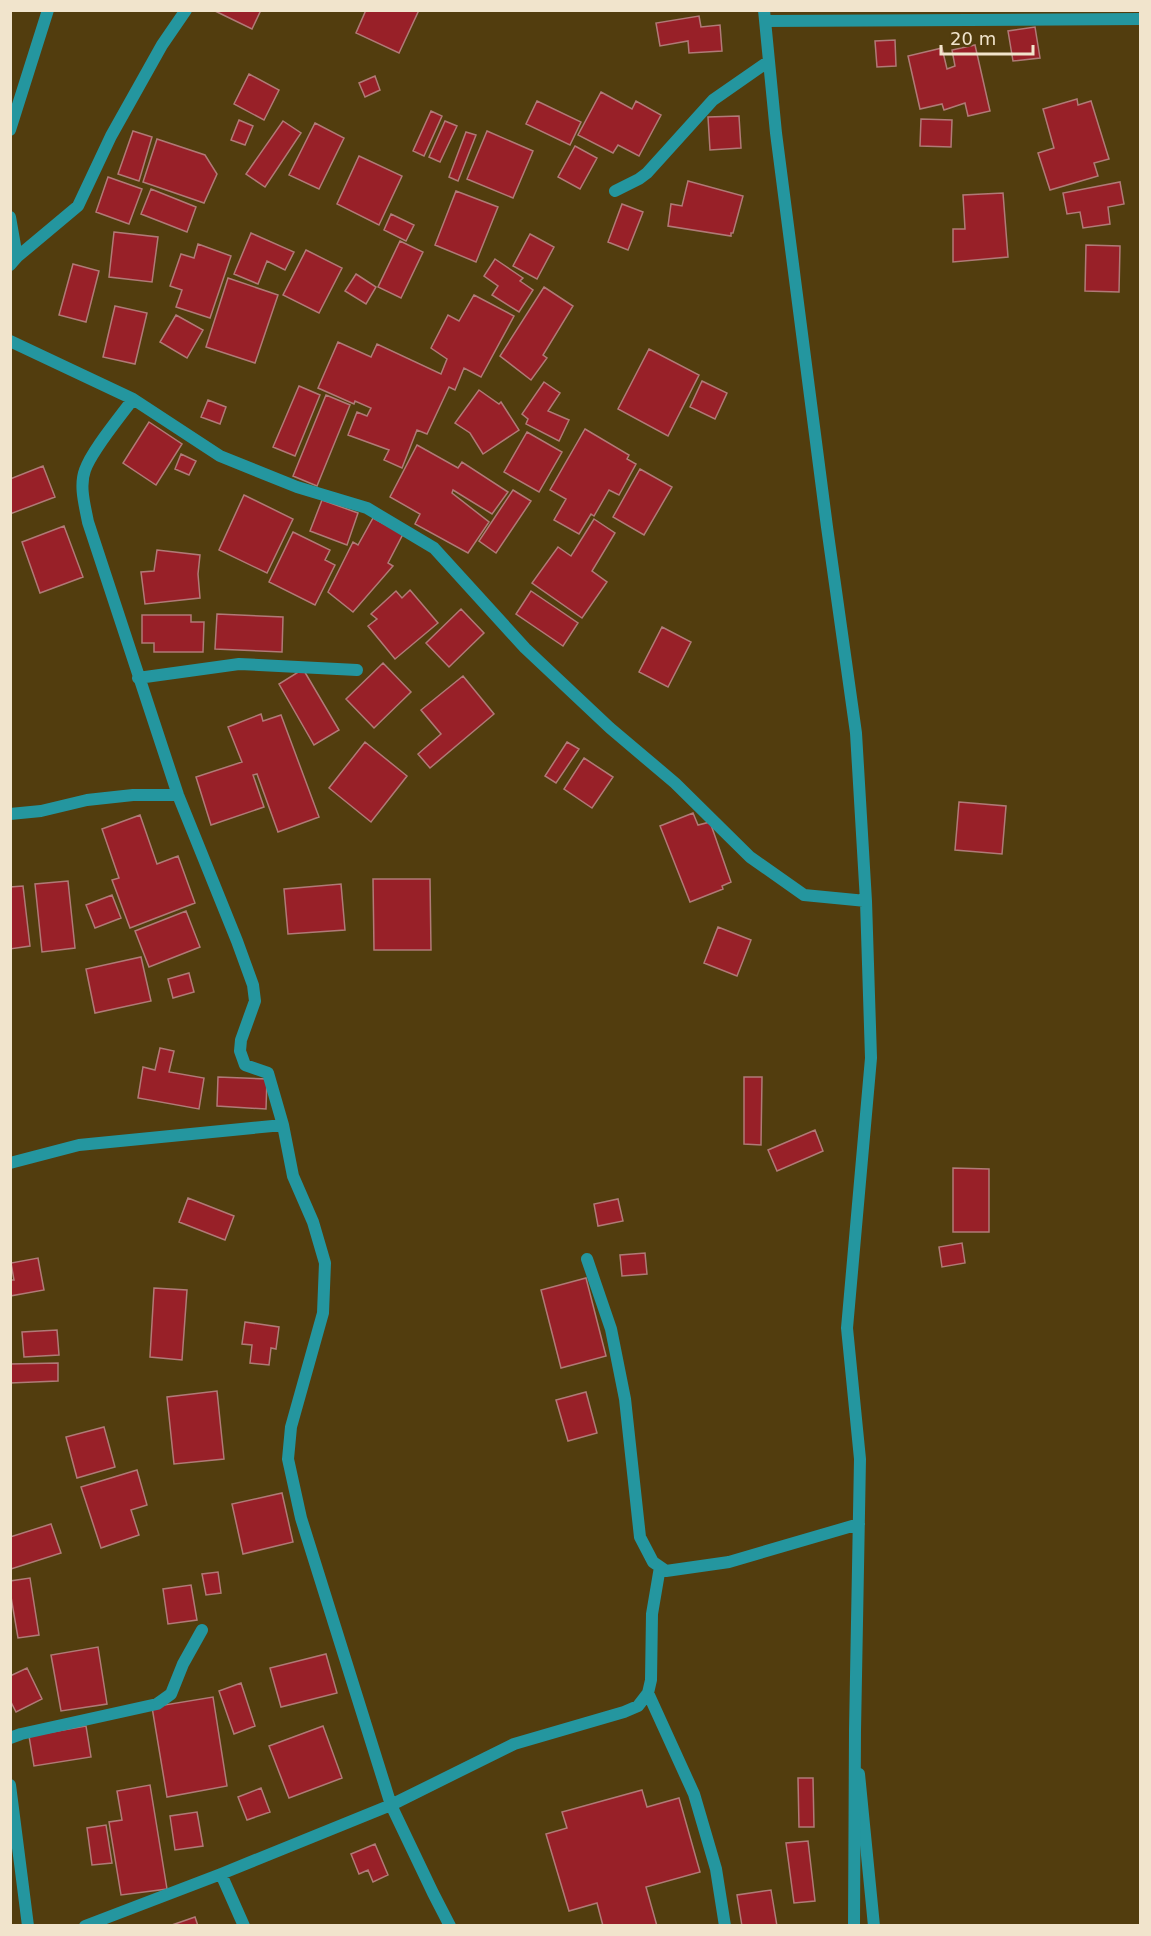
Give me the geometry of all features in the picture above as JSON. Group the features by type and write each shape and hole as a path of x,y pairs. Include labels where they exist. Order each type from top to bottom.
{"street":[{"path":"10,130 48,10"},
{"path":"14,261 78,206 111,136 162,45 186,10"},
{"path":"854,1926 860,1460 847,1328 871,1058 866,901 856,733 820,470 764,16 1140,19"},
{"path":"615,191 647,173 714,100 769,61"},
{"path":"10,217 14,261"},
{"path":"10,341 133,399 220,456 297,487 367,508 434,548 525,648 610,728 675,783 750,857 804,895 866,901"},
{"path":"133,399 84,471 83,492 88,522 178,795 253,985 255,1001 241,1040 240,1051 244,1065 268,1073 283,1125 293,1176 314,1222 325,1263 323,1312 291,1427 288,1460 301,1518 392,1804 450,1926"},
{"path":"138,678 239,664 357,670"},
{"path":"10,814 41,811 87,800 133,795 178,795"},
{"path":"10,1163 79,1145 283,1125"},
{"path":"587,1259 611,1329 625,1399 640,1537 653,1562 666,1571 729,1562 859,1524"},
{"path":"85,1926 221,1874 392,1804 514,1744 638,1706 648,1693 651,1680 652,1614 660,1567"},
{"path":"10,1738 157,1704 171,1694 183,1664 201,1630"},
{"path":"648,1693 694,1794 716,1869 725,1926"},
{"path":"855,1731 874,1926"},
{"path":"10,1785 28,1926"},
{"path":"221,1874 244,1926"}],"building":[{"path":"213,10 261,10 252,29"},
{"path":"366,10 419,10 399,53 356,33"},
{"path":"699,16 701,27 720,25 722,51 689,53 688,41 660,46 656,23"},
{"path":"1035,27 1040,58 1013,61 1008,31"},
{"path":"895,40 896,66 877,67 875,41"},
{"path":"975,45 990,111 968,116 965,103 944,110 942,104 920,109 908,56 942,48 947,69 955,66 952,50"},
{"path":"249,74 279,90 264,120 234,104"},
{"path":"375,76 380,90 365,97 359,83"},
{"path":"601,92 632,109 636,101 661,115 639,156 618,145 613,153 578,135"},
{"path":"1077,99 1078,105 1091,101 1109,159 1094,163 1098,176 1050,190 1038,153 1054,148 1043,109"},
{"path":"537,101 581,122 570,145 526,124"},
{"path":"431,111 442,116 424,156 413,151"},
{"path":"739,116 741,148 710,150 708,117"},
{"path":"921,119 952,120 951,147 920,146"},
{"path":"239,120 253,126 245,145 231,140"},
{"path":"283,121 301,133 265,187 246,174"},
{"path":"445,121 457,126 440,162 429,157"},
{"path":"315,123 344,138 319,189 289,175"},
{"path":"133,131 152,137 139,181 118,174"},
{"path":"487,131 533,151 513,198 467,179"},
{"path":"466,132 476,135 458,181 449,177"},
{"path":"157,139 205,155 217,174 204,203 143,182"},
{"path":"575,146 597,158 580,189 558,177"},
{"path":"359,156 402,176 379,225 337,204"},
{"path":"108,177 142,189 129,224 96,212"},
{"path":"688,181 743,196 731,236 668,226 671,204 682,206"},
{"path":"1120,182 1124,204 1108,207 1110,224 1083,228 1080,212 1067,214 1063,193"},
{"path":"151,189 196,207 187,232 141,214"},
{"path":"456,191 498,207 476,262 435,245"},
{"path":"1003,193 1008,257 953,262 953,229 965,229 963,195"},
{"path":"622,204 643,212 628,250 608,242"},
{"path":"391,214 414,225 406,241 384,230"},
{"path":"114,232 158,237 152,282 109,277"},
{"path":"251,233 294,252 285,270 267,261 258,284 234,274"},
{"path":"530,234 554,247 537,279 513,266"},
{"path":"400,241 423,252 401,298 378,287"},
{"path":"198,244 231,256 210,318 176,307 182,290 170,286 181,254 194,258"},
{"path":"1086,245 1120,246 1119,292 1085,291"},
{"path":"306,250 342,268 319,313 283,295"},
{"path":"495,259 523,278 520,281 533,290 519,312 492,295 498,286 484,276"},
{"path":"73,264 99,271 86,322 59,315"},
{"path":"356,274 376,287 366,304 345,291"},
{"path":"228,278 278,295 255,363 206,347"},
{"path":"544,287 573,306 543,355 547,358 531,380 500,356"},
{"path":"474,295 514,316 481,377 464,368 455,390 449,387 427,434 417,430 402,468 384,460 389,450 348,435 357,412 367,416 371,408 355,401 354,404 318,388 338,342 371,357 377,344 441,374 447,359 431,348 448,315 459,321"},
{"path":"115,306 147,313 135,364 103,357"},
{"path":"176,315 203,330 187,358 160,342"},
{"path":"649,349 699,375 668,436 618,409"},
{"path":"702,381 727,393 715,419 690,407"},
{"path":"544,382 560,393 548,411 569,420 559,441 526,424 528,419 522,414"},
{"path":"299,386 320,395 295,456 273,447"},
{"path":"479,390 499,404 501,402 519,430 483,454 470,433 455,423"},
{"path":"326,395 350,405 317,486 293,476"},
{"path":"208,400 226,407 220,424 201,417"},
{"path":"149,422 182,444 156,485 123,463"},
{"path":"585,429 629,455 627,459 636,464 619,495 609,490 594,516 591,514 579,534 554,520 566,499 550,490"},
{"path":"527,432 562,452 539,492 504,472"},
{"path":"417,445 458,468 462,462 508,492 492,514 453,490 452,493 489,522 468,553 415,524 420,514 390,497"},
{"path":"181,454 196,461 189,475 175,469"},
{"path":"43,466 55,497 10,514 10,479"},
{"path":"640,469 672,487 644,535 613,517"},
{"path":"513,490 531,501 496,553 479,541"},
{"path":"244,495 293,519 267,573 219,550"},
{"path":"322,500 358,513 347,545 310,531"},
{"path":"373,518 403,534 388,563 393,566 353,612 328,592 353,542 358,545"},
{"path":"594,519 615,533 592,571 607,582 582,618 532,583 558,547 571,556"},
{"path":"64,526 83,577 40,593 22,542"},
{"path":"293,532 330,550 325,560 335,565 315,605 269,582"},
{"path":"157,550 200,555 198,574 200,598 145,604 141,572 154,571"},
{"path":"410,590 438,623 395,659 368,626 377,619 371,614 396,591 402,598"},
{"path":"531,591 578,623 563,646 516,614"},
{"path":"461,609 484,633 449,667 426,643"},
{"path":"217,614 283,617 282,652 215,649"},
{"path":"142,615 191,615 191,622 204,622 203,652 154,652 154,643 142,643"},
{"path":"662,627 691,642 668,687 639,672"},
{"path":"383,663 411,692 374,728 346,699"},
{"path":"303,669 339,730 314,745 279,684"},
{"path":"463,676 494,714 430,768 418,754 441,734 421,710"},
{"path":"261,714 263,721 281,715 319,817 278,832 257,774 253,775 264,807 211,825 196,777 242,762 228,727"},
{"path":"365,742 407,776 371,822 329,788"},
{"path":"567,742 579,749 556,783 545,776"},
{"path":"584,758 613,777 592,808 564,789"},
{"path":"959,802 1006,806 1002,854 955,850"},
{"path":"693,813 698,825 710,822 731,882 722,886 723,889 690,902 660,826"},
{"path":"140,815 157,864 178,856 195,903 130,928 112,880 119,878 102,829"},
{"path":"373,879 430,879 431,950 374,950"},
{"path":"68,881 75,948 42,952 35,884"},
{"path":"341,884 345,930 288,934 284,889"},
{"path":"23,886 30,946 10,949 10,887"},
{"path":"112,895 121,918 95,928 86,905"},
{"path":"186,911 200,947 149,967 135,931"},
{"path":"718,927 751,940 737,976 704,963"},
{"path":"141,957 151,1001 95,1013 86,969"},
{"path":"189,973 194,992 173,998 168,979"},
{"path":"160,1048 174,1051 169,1072 204,1078 199,1109 138,1098 143,1067 155,1070"},
{"path":"218,1077 267,1079 266,1109 217,1106"},
{"path":"744,1077 762,1077 761,1145 744,1144"},
{"path":"815,1130 823,1151 777,1171 768,1150"},
{"path":"953,1168 989,1169 989,1232 953,1232"},
{"path":"188,1198 234,1216 225,1240 179,1222"},
{"path":"618,1199 623,1221 598,1226 594,1204"},
{"path":"962,1243 965,1263 942,1267 939,1247"},
{"path":"645,1253 647,1274 622,1276 620,1255"},
{"path":"38,1258 44,1290 10,1296 10,1280 14,1280 11,1263"},
{"path":"586,1278 606,1356 561,1368 541,1290"},
{"path":"154,1288 187,1290 182,1360 150,1357"},
{"path":"245,1322 279,1327 276,1349 271,1348 269,1365 250,1363 252,1345 242,1344"},
{"path":"57,1330 59,1355 24,1357 22,1332"},
{"path":"58,1363 58,1381 10,1383 10,1364"},
{"path":"217,1391 224,1459 174,1464 167,1397"},
{"path":"586,1392 597,1433 568,1441 556,1400"},
{"path":"104,1427 115,1467 77,1478 66,1437"},
{"path":"137,1470 147,1505 131,1510 139,1535 101,1548 81,1487"},
{"path":"282,1493 293,1542 243,1554 232,1504"},
{"path":"51,1524 61,1553 11,1569 10,1537"},
{"path":"218,1572 221,1593 206,1595 202,1574"},
{"path":"30,1578 39,1635 18,1638 10,1581"},
{"path":"191,1585 197,1620 168,1624 163,1589"},
{"path":"98,1647 107,1704 61,1711 51,1655"},
{"path":"326,1654 337,1693 281,1707 270,1668"},
{"path":"27,1668 42,1699 16,1712 10,1700 10,1676"},
{"path":"241,1683 255,1726 234,1734 219,1691"},
{"path":"213,1697 227,1786 167,1797 152,1707"},
{"path":"86,1726 91,1757 34,1766 29,1736"},
{"path":"323,1726 342,1778 289,1798 269,1746"},
{"path":"798,1778 813,1778 814,1827 799,1827"},
{"path":"150,1785 167,1889 121,1895 109,1822 122,1820 117,1791"},
{"path":"261,1788 270,1812 247,1820 238,1797"},
{"path":"642,1790 647,1807 679,1798 700,1872 646,1887 657,1926 603,1926 597,1903 569,1911 546,1834 567,1828 562,1812"},
{"path":"197,1812 203,1846 175,1850 170,1816"},
{"path":"106,1825 112,1863 92,1865 87,1828"},
{"path":"808,1841 815,1901 794,1903 786,1843"},
{"path":"375,1844 388,1875 373,1882 368,1870 359,1874 351,1854"},
{"path":"771,1890 777,1926 742,1926 737,1895"},
{"path":"195,1917 198,1926 169,1926"}]}
